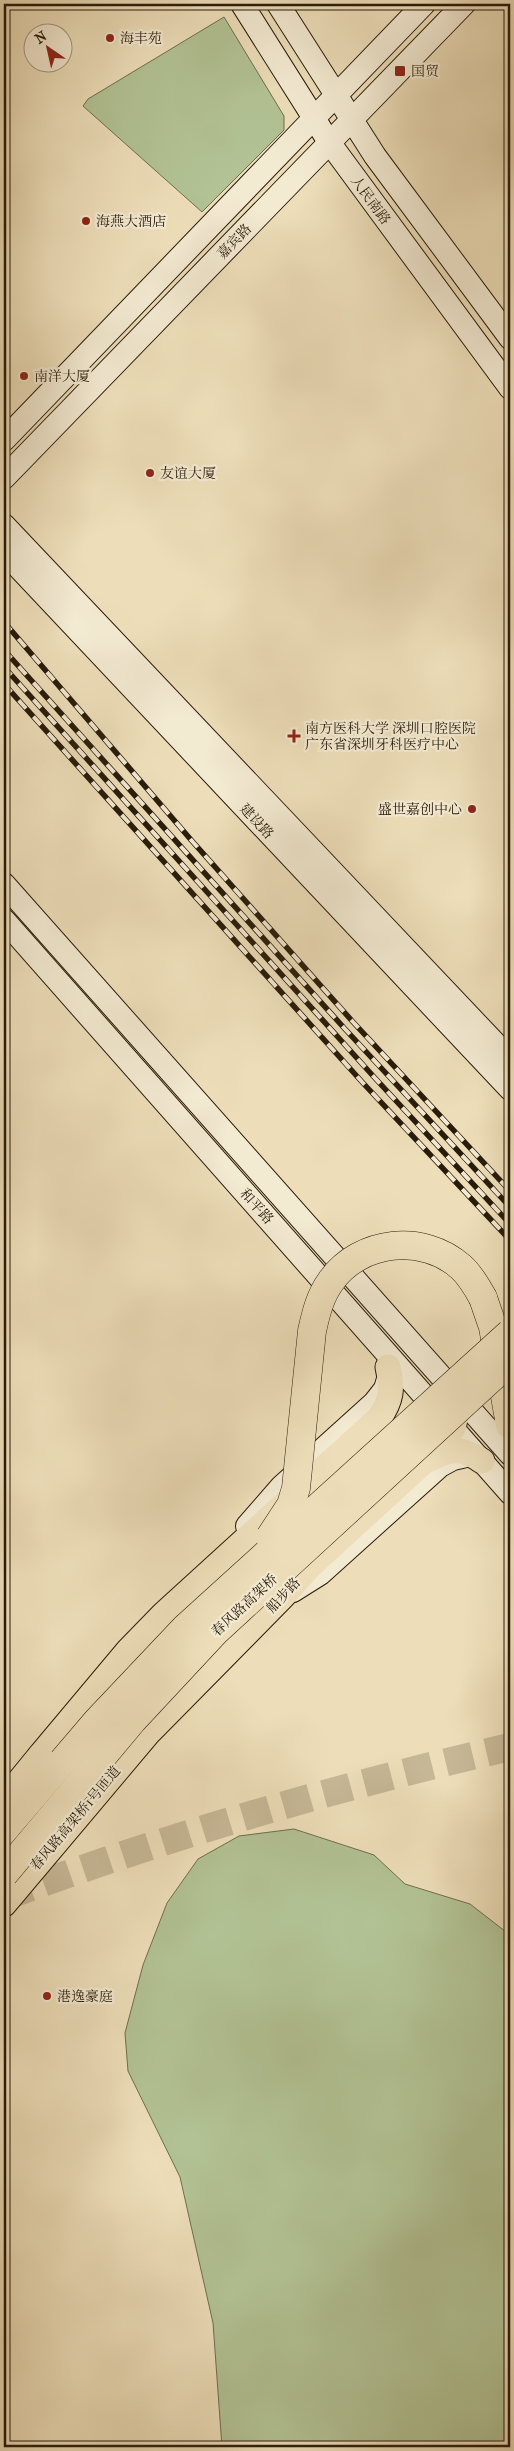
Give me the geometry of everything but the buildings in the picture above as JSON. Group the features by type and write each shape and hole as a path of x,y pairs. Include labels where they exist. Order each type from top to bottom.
{"highway":[{"path":"232,1584 279,1526 291,1505 299,1472 312,1331 319,1304 331,1280 356,1258 387,1246 423,1246 437,1251 462,1268 483,1298 493,1327 510,1425"},
{"name":"春风路高架桥","path":"4,1830 97,1721 142,1672 232,1584 510,1333"},
{"name":"春风路高架桥","path":"4,1874 133,1720 215,1632 510,1361"}],"main road":[{"name":"人民南路","path":"242,4 329,142 510,388"},
{"name":"人民南路","path":"278,4 380,163 510,338"},
{"name":"嘉宾路","path":"4,440 424,4"},
{"name":"嘉宾路","path":"4,478 464,4"},
{"name":"建设路","path":"4,525 510,1059"},
{"name":"建设路","path":"4,552 510,1090"},
{"name":"和平路","path":"4,884 510,1454"},
{"name":"和平路","path":"4,920 510,1493"},
{"path":"186,1593 379,1418 390,1399 392,1388 388,1368 372,1337"},
{"path":"4,1800 128,1651 186,1593 281,1487 381,1395 388,1382 388,1368"},
{"path":"453,1428 458,1404 455,1392"},
{"name":"船步路","path":"148,1733 284,1596 310,1566 447,1440 453,1428"},
{"path":"356,1440 382,1433 394,1437 400,1442 407,1454 408,1461 404,1476 396,1488"},
{"path":"424,1462 449,1451 472,1453 482,1461"},
{"path":"284,1596 320,1574 446,1462 465,1456 482,1461"},
{"path":"269,1519 261,1542 266,1557 271,1563 284,1572 291,1573 310,1566"},
{"name":"春风路高架桥1号匝道","path":"4,1904 148,1733"}],"green space":[{"path":"224,17 284,116 284,130 202,212 83,106 88,99"},
{"path":"294,1829 374,1855 405,1884 470,1904 510,1935 510,2447 222,2447 213,2323 180,2177 128,2071 125,2033 143,1965 167,1903 198,1859 239,1836"}],"tunnel":[{"path":"4,1897 129,1853 255,1814 445,1762 510,1747"}],"railway":[{"path":"4,622 192,841 353,1022 510,1191"},
{"path":"4,650 345,1029 510,1207"},
{"path":"4,667 374,1077 510,1224"},
{"path":"4,684 363,1083 510,1240"}],"place":[{"name":"海丰苑","path":"110,38"},
{"name":"国贸","path":"400,71"},
{"name":"海燕大酒店","path":"86,221"},
{"name":"南洋大厦","path":"24,376"},
{"name":"友谊大厦","path":"150,473"},
{"name":"南方医科大学 深圳口腔医院 广东省深圳牙科医疗中心","path":"294,736"},
{"name":"盛世嘉创中心","path":"472,809"},
{"name":"港逸豪庭","path":"47,1996"}]}
